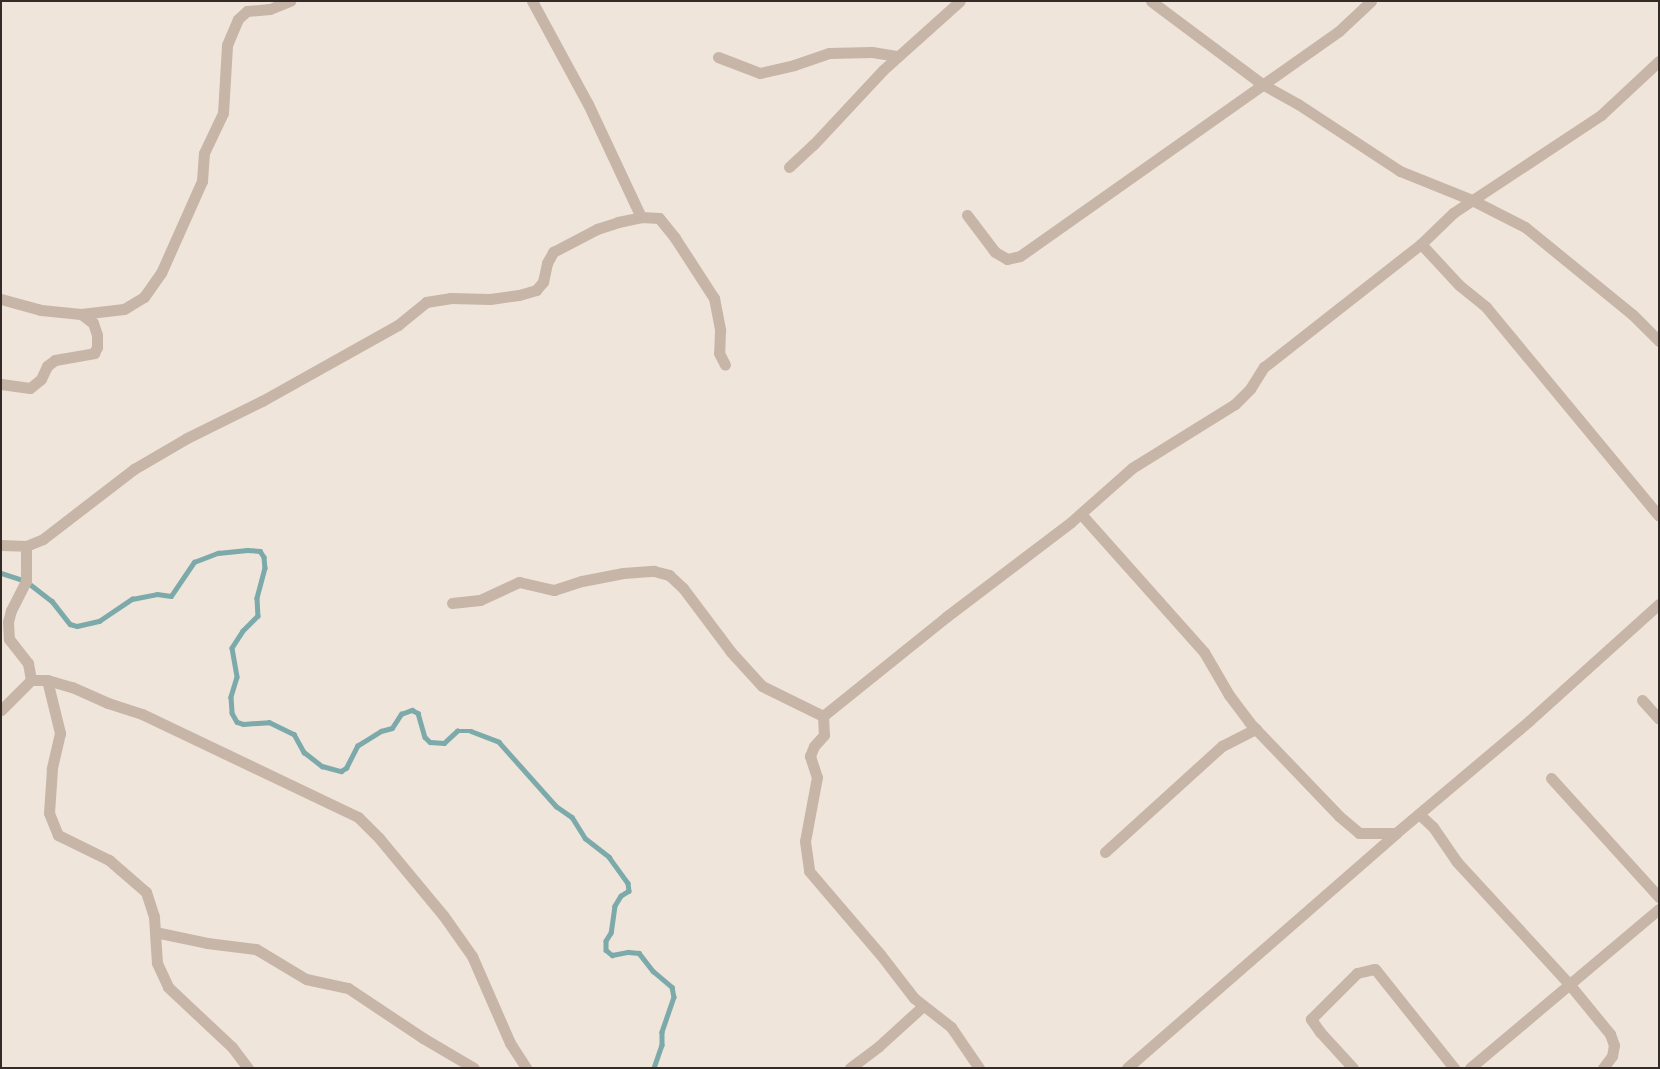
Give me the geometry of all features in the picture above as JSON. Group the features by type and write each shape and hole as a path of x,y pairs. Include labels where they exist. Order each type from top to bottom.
{"street":[{"path":"1,299 41,310 82,314 124,309 144,297 161,273 202,181 204,153 223,113 227,45 238,19 247,11 270,9 290,1"},
{"path":"532,1 588,104 641,217"},
{"path":"788,167 813,145 898,56 960,1"},
{"path":"1150,1 1262,84 1298,104 1400,171 1472,200 1525,228 1633,315 1659,341"},
{"path":"967,214 995,252 1007,259 1020,256 1339,31 1371,1"},
{"path":"718,57 760,73 794,65 828,53 872,52 898,56"},
{"path":"823,716 1081,514 1132,468 1235,404 1250,389 1264,366 1422,244 1453,213 1601,115 1659,61"},
{"path":"1,545 26,546 43,539 134,469 187,438 262,401 398,325 426,302 450,298 490,299 519,295 536,290 543,282 547,263 553,252 597,229 641,217 659,218 675,238 714,298 720,330 720,353 725,365"},
{"path":"1422,244 1459,284 1486,307 1659,516"},
{"path":"1,384 30,388 41,379 48,366 55,360 94,353 97,347 97,335 92,323 82,314"},
{"path":"1081,514 1204,652 1229,695 1256,729 1339,816 1359,833 1396,833"},
{"path":"26,546 26,581 11,610 8,622 9,639 28,663 31,680"},
{"path":"452,603 480,600 519,582 554,590 582,581 623,574 654,571 669,575 683,588 730,652 762,686 823,716"},
{"path":"1127,1068 1396,833 1530,720 1659,604"},
{"path":"1,710 31,680 46,680 142,714 358,817 386,845 443,915 472,956 510,1043 526,1068"},
{"path":"46,680 60,733 52,768 49,813 58,835 109,860 146,892 154,916 157,963 168,987 232,1047 248,1068"},
{"path":"1642,700 1659,719"},
{"path":"823,716 824,735 814,746 810,756 817,777 805,841 809,871 880,954 914,998 951,1027 979,1068"},
{"path":"1105,852 1222,746 1256,729"},
{"path":"1551,778 1659,897"},
{"path":"1419,814 1434,826 1457,862 1570,985 1610,1034 1614,1046 1612,1056 1602,1068"},
{"path":"1470,1068 1659,909"},
{"path":"155,932 207,943 256,949 306,979 348,988 423,1038 474,1068"},
{"path":"1353,1068 1320,1032 1311,1019 1358,973 1375,969 1454,1068"},
{"path":"850,1068 879,1046 924,1006"}],"waterway":[{"path":"1,573 26,581 52,601 70,624 77,626 99,621 132,599 157,594 171,596 194,562 218,553 247,550 260,551 264,557 265,568 257,598 258,616 243,631 232,648 237,677 231,697 232,713 237,722 243,724 269,722 294,734 304,752 322,766 341,771 346,768 357,746 381,731 392,728 401,714 412,710 418,713 425,737 430,742 444,743 457,731 471,731 499,742 556,806 572,817 585,838 609,857 628,883 629,891 621,896 615,906 611,933 606,941 606,950 612,955 628,952 639,953 653,971 672,987 674,997 662,1032 662,1045 654,1068"}]}
